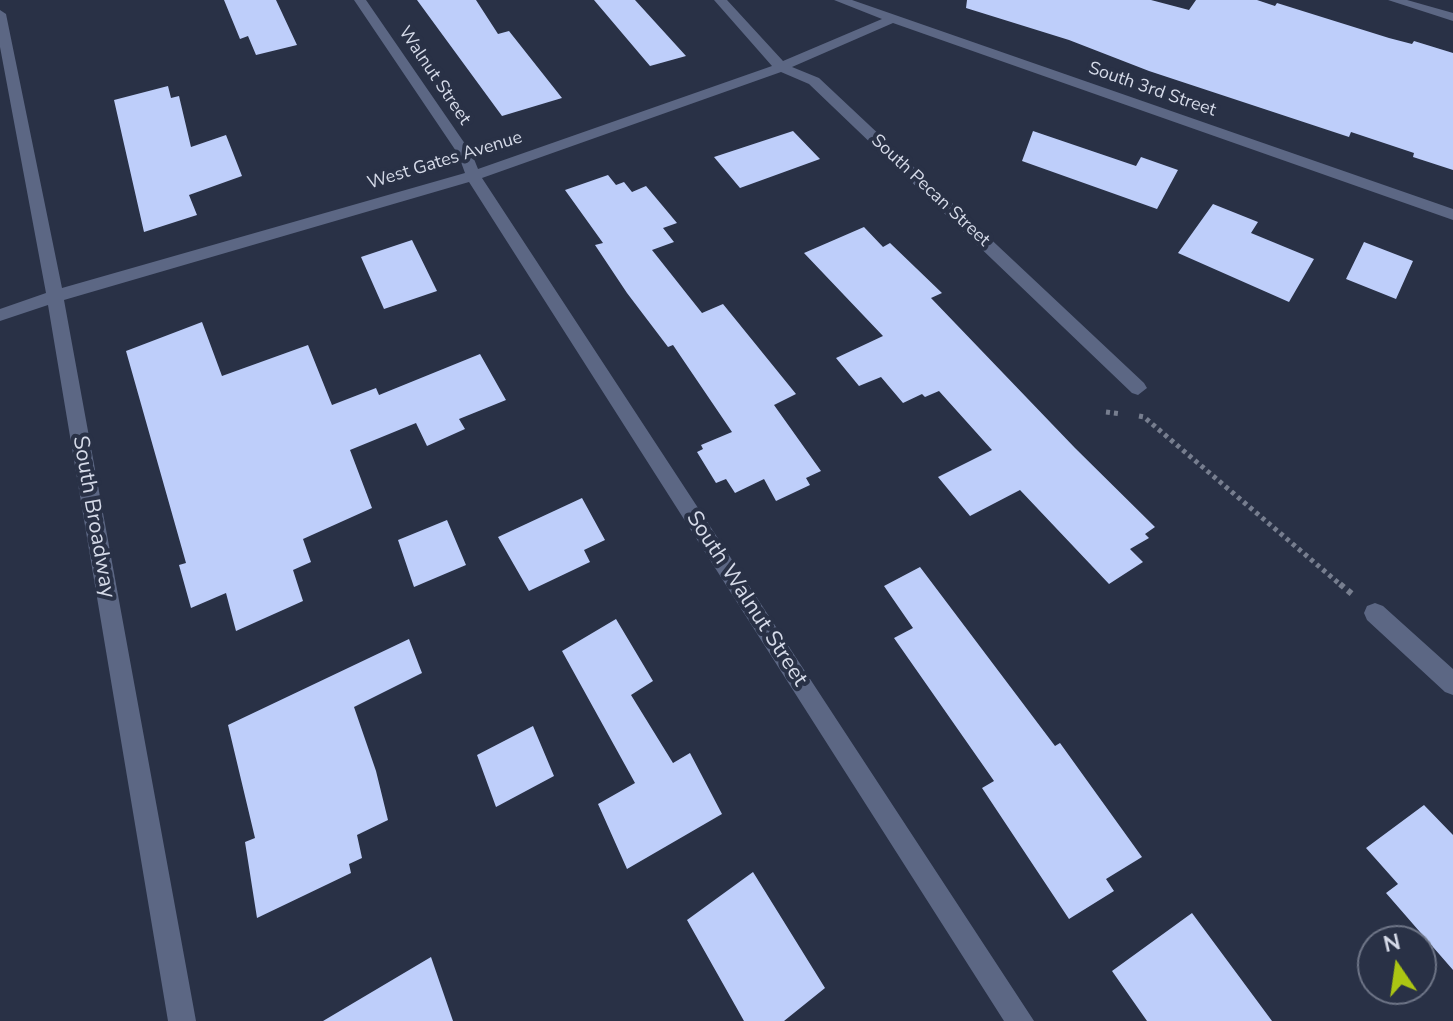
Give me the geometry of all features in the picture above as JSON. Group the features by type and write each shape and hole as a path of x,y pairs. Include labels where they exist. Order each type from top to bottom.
{"street":[{"name":"Walnut Street","path":"360,0 465,154 473,176"},
{"name":"South Pecan Street","path":"720,0 781,67 814,81 1138,388"},
{"name":"South 3rd Street","path":"840,0 1453,215"},
{"path":"1394,0 1453,17"},
{"name":"South Broadway","path":"0,14 55,297 182,1021"},
{"name":"West Gates Avenue","path":"0,315 473,176 781,67 894,18"},
{"name":"South Walnut Street","path":"473,176 1020,1021"},
{"path":"1375,613 1453,684"}],"path":[{"path":"1106,412 1144,417 1375,613"}],"building":[{"path":"224,0 276,0 297,45 256,55 248,36 240,39"},
{"path":"417,0 476,0 498,34 509,31 562,98 502,116"},
{"path":"594,0 635,0 686,56 650,66"},
{"path":"967,0 1151,0 1189,10 1196,0 1257,0 1453,53 1453,170 1351,132 1349,137 1149,71 1069,40 966,8"},
{"path":"168,86 171,98 179,96 191,147 226,135 242,176 189,195 197,215 144,232 114,100"},
{"path":"793,131 820,159 740,188 714,157"},
{"path":"1033,131 1136,166 1141,157 1178,170 1157,209 1022,161"},
{"path":"608,175 616,185 624,182 632,192 646,186 677,223 663,228 674,242 652,250 702,313 723,304 796,394 774,405 821,471 806,478 810,485 776,501 764,479 735,493 726,479 716,483 697,452 703,449 701,445 732,432 673,345 668,347 627,293 595,245 603,243 565,190"},
{"path":"1213,204 1258,222 1251,233 1314,259 1289,302 1178,253"},
{"path":"864,227 883,247 890,243 942,293 931,298 1155,527 1145,534 1149,538 1130,549 1143,562 1109,584 1020,490 970,516 938,477 992,450 939,391 925,397 922,394 903,403 881,377 859,386 836,358 883,336 804,253"},
{"path":"412,240 437,291 384,309 361,257"},
{"path":"1364,242 1413,261 1396,299 1346,279"},
{"path":"202,322 222,376 308,345 332,405 376,388 379,395 480,354 506,400 459,419 465,429 427,446 416,423 350,450 372,508 303,539 311,562 293,570 303,601 236,631 226,593 191,608 179,565 186,563 126,351"},
{"path":"582,498 605,540 584,550 590,562 529,591 498,537"},
{"path":"447,520 466,565 414,587 398,540"},
{"path":"920,567 1055,746 1060,743 1142,857 1106,879 1114,891 1069,919 982,788 994,781 894,638 913,628 884,586"},
{"path":"616,619 653,681 631,695 673,763 690,753 722,814 627,869 598,804 635,783 562,651"},
{"path":"409,639 422,673 354,707 376,771 388,820 357,835 362,858 349,864 351,873 257,918 245,842 255,838 228,725"},
{"path":"533,726 554,776 496,807 477,755"},
{"path":"1424,805 1453,835 1453,970 1437,952 1437,925 1414,925 1386,893 1398,884 1366,848"},
{"path":"753,872 825,988 784,1021 744,1021 687,920"},
{"path":"1192,913 1272,1021 1147,1021 1112,971"},
{"path":"431,957 453,1021 323,1021"}]}
